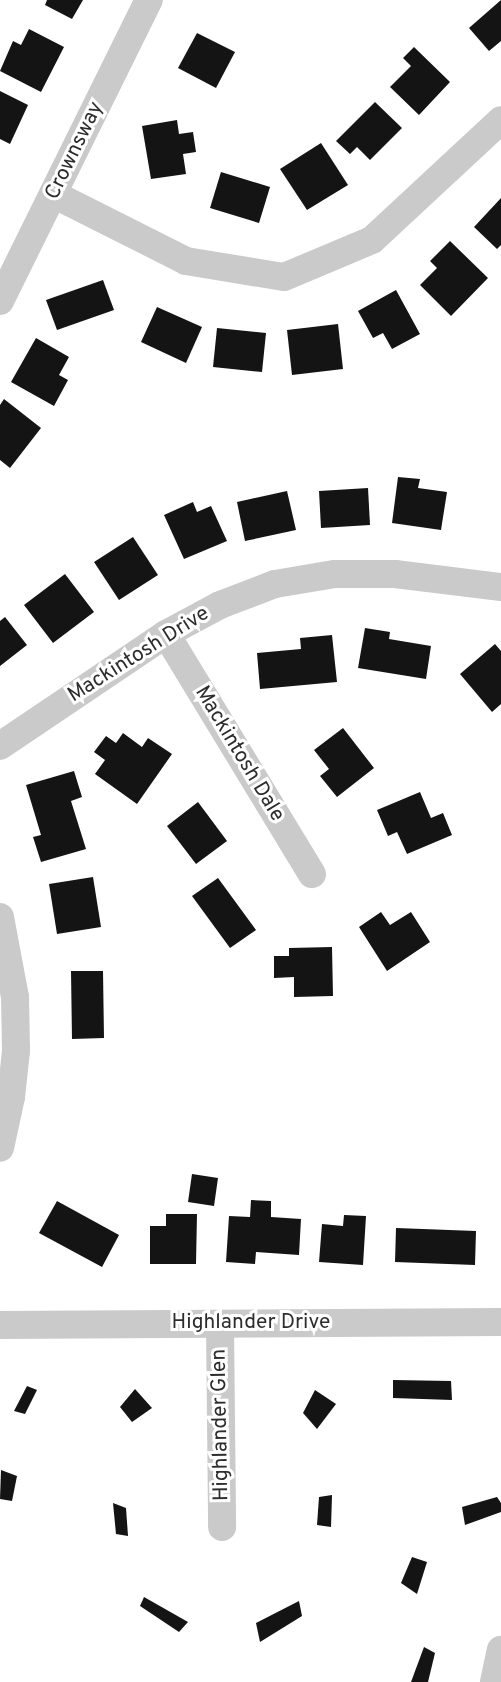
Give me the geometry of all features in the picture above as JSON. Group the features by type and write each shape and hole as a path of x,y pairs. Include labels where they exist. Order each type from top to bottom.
{"street":[{"name":"Crownsway","path":"0,301 149,0"},
{"path":"53,194 186,261 284,277 372,240 501,120"},
{"name":"Mackintosh Drive","path":"0,746 166,634 220,604 275,584 335,574 395,574 501,587"},
{"name":"Mackintosh Dale","path":"166,634 312,874"},
{"path":"0,917 15,998 16,1051 11,1097 0,1148"},
{"name":"Highlander Drive","path":"0,1324 501,1322"},
{"name":"Highlander Glen","path":"220,1324 222,1527"},
{"path":"494,1682 501,1650"}],"building":[{"path":"47,0 83,0 72,19 45,5"},
{"path":"501,0 501,41 489,51 469,28"},
{"path":"29,29 64,47 41,92 0,71 13,41 21,45"},
{"path":"197,33 235,52 216,88 178,68"},
{"path":"414,47 450,82 419,115 390,87 411,66 403,58"},
{"path":"0,91 28,105 10,144 0,139"},
{"path":"375,102 402,128 370,160 357,147 350,154 336,141"},
{"path":"177,120 179,134 193,132 196,152 183,154 186,174 151,179 142,126"},
{"path":"321,143 348,185 307,210 280,169"},
{"path":"221,172 270,187 259,223 210,208"},
{"path":"501,198 501,245 497,249 474,227"},
{"path":"450,241 488,278 451,316 420,285 437,268 430,261"},
{"path":"103,280 114,310 57,330 46,300"},
{"path":"396,290 420,334 392,349 383,333 373,338 358,311"},
{"path":"157,307 202,327 186,363 141,342"},
{"path":"338,324 343,369 292,375 287,330"},
{"path":"217,328 266,333 262,372 213,367"},
{"path":"36,338 69,357 59,375 68,380 54,406 11,382"},
{"path":"4,399 41,428 10,468 0,460 0,405"},
{"path":"398,477 420,479 418,488 447,492 441,530 392,523"},
{"path":"368,488 370,525 321,528 319,491"},
{"path":"287,491 296,530 245,541 237,502"},
{"path":"193,502 197,512 211,506 227,541 184,559 164,515"},
{"path":"133,537 158,575 119,600 94,562"},
{"path":"65,574 94,612 53,643 24,605"},
{"path":"5,617 27,645 0,666 0,621"},
{"path":"365,628 390,632 389,639 431,646 426,679 358,668"},
{"path":"332,635 337,682 260,689 257,653 301,649 300,638"},
{"path":"495,644 501,651 501,704 492,712 460,674"},
{"path":"343,728 374,768 337,797 320,776 329,769 314,750"},
{"path":"123,733 142,747 148,738 172,754 137,804 95,774 105,760 94,752 106,736 116,743"},
{"path":"74,771 82,797 71,801 86,849 41,862 33,837 41,835 26,785"},
{"path":"420,792 431,818 443,813 452,835 407,854 397,832 388,836 377,810"},
{"path":"198,802 227,841 196,864 167,826"},
{"path":"93,877 101,927 57,934 49,884"},
{"path":"218,878 256,930 230,948 192,896"},
{"path":"381,912 390,925 411,912 430,942 387,971 359,927"},
{"path":"332,947 333,996 294,997 294,977 274,978 274,956 289,956 289,948"},
{"path":"71,971 103,971 104,1038 72,1039"},
{"path":"192,1174 218,1178 214,1206 188,1202"},
{"path":"251,1200 271,1201 271,1217 301,1219 299,1255 256,1252 255,1264 226,1262 229,1216 250,1217"},
{"path":"57,1201 119,1235 102,1267 39,1233"},
{"path":"166,1214 197,1214 196,1264 150,1264 150,1226 166,1226"},
{"path":"344,1215 366,1216 363,1265 319,1262 322,1224 343,1226"},
{"path":"396,1228 476,1231 475,1265 395,1262"},
{"path":"393,1380 451,1381 452,1400 393,1398"},
{"path":"27,1386 37,1390 25,1414 14,1411"},
{"path":"135,1389 152,1408 132,1422 120,1407"},
{"path":"315,1390 336,1404 317,1429 303,1413"},
{"path":"1,1470 17,1476 12,1501 0,1499"},
{"path":"332,1495 331,1527 317,1525 319,1497"},
{"path":"497,1497 501,1503 501,1512 465,1525 462,1507"},
{"path":"113,1503 126,1508 128,1536 116,1534"},
{"path":"412,1557 427,1562 417,1594 401,1583"},
{"path":"144,1597 188,1622 179,1632 140,1606"},
{"path":"299,1601 302,1616 260,1642 256,1623"},
{"path":"424,1647 435,1653 428,1682 411,1682"}]}
